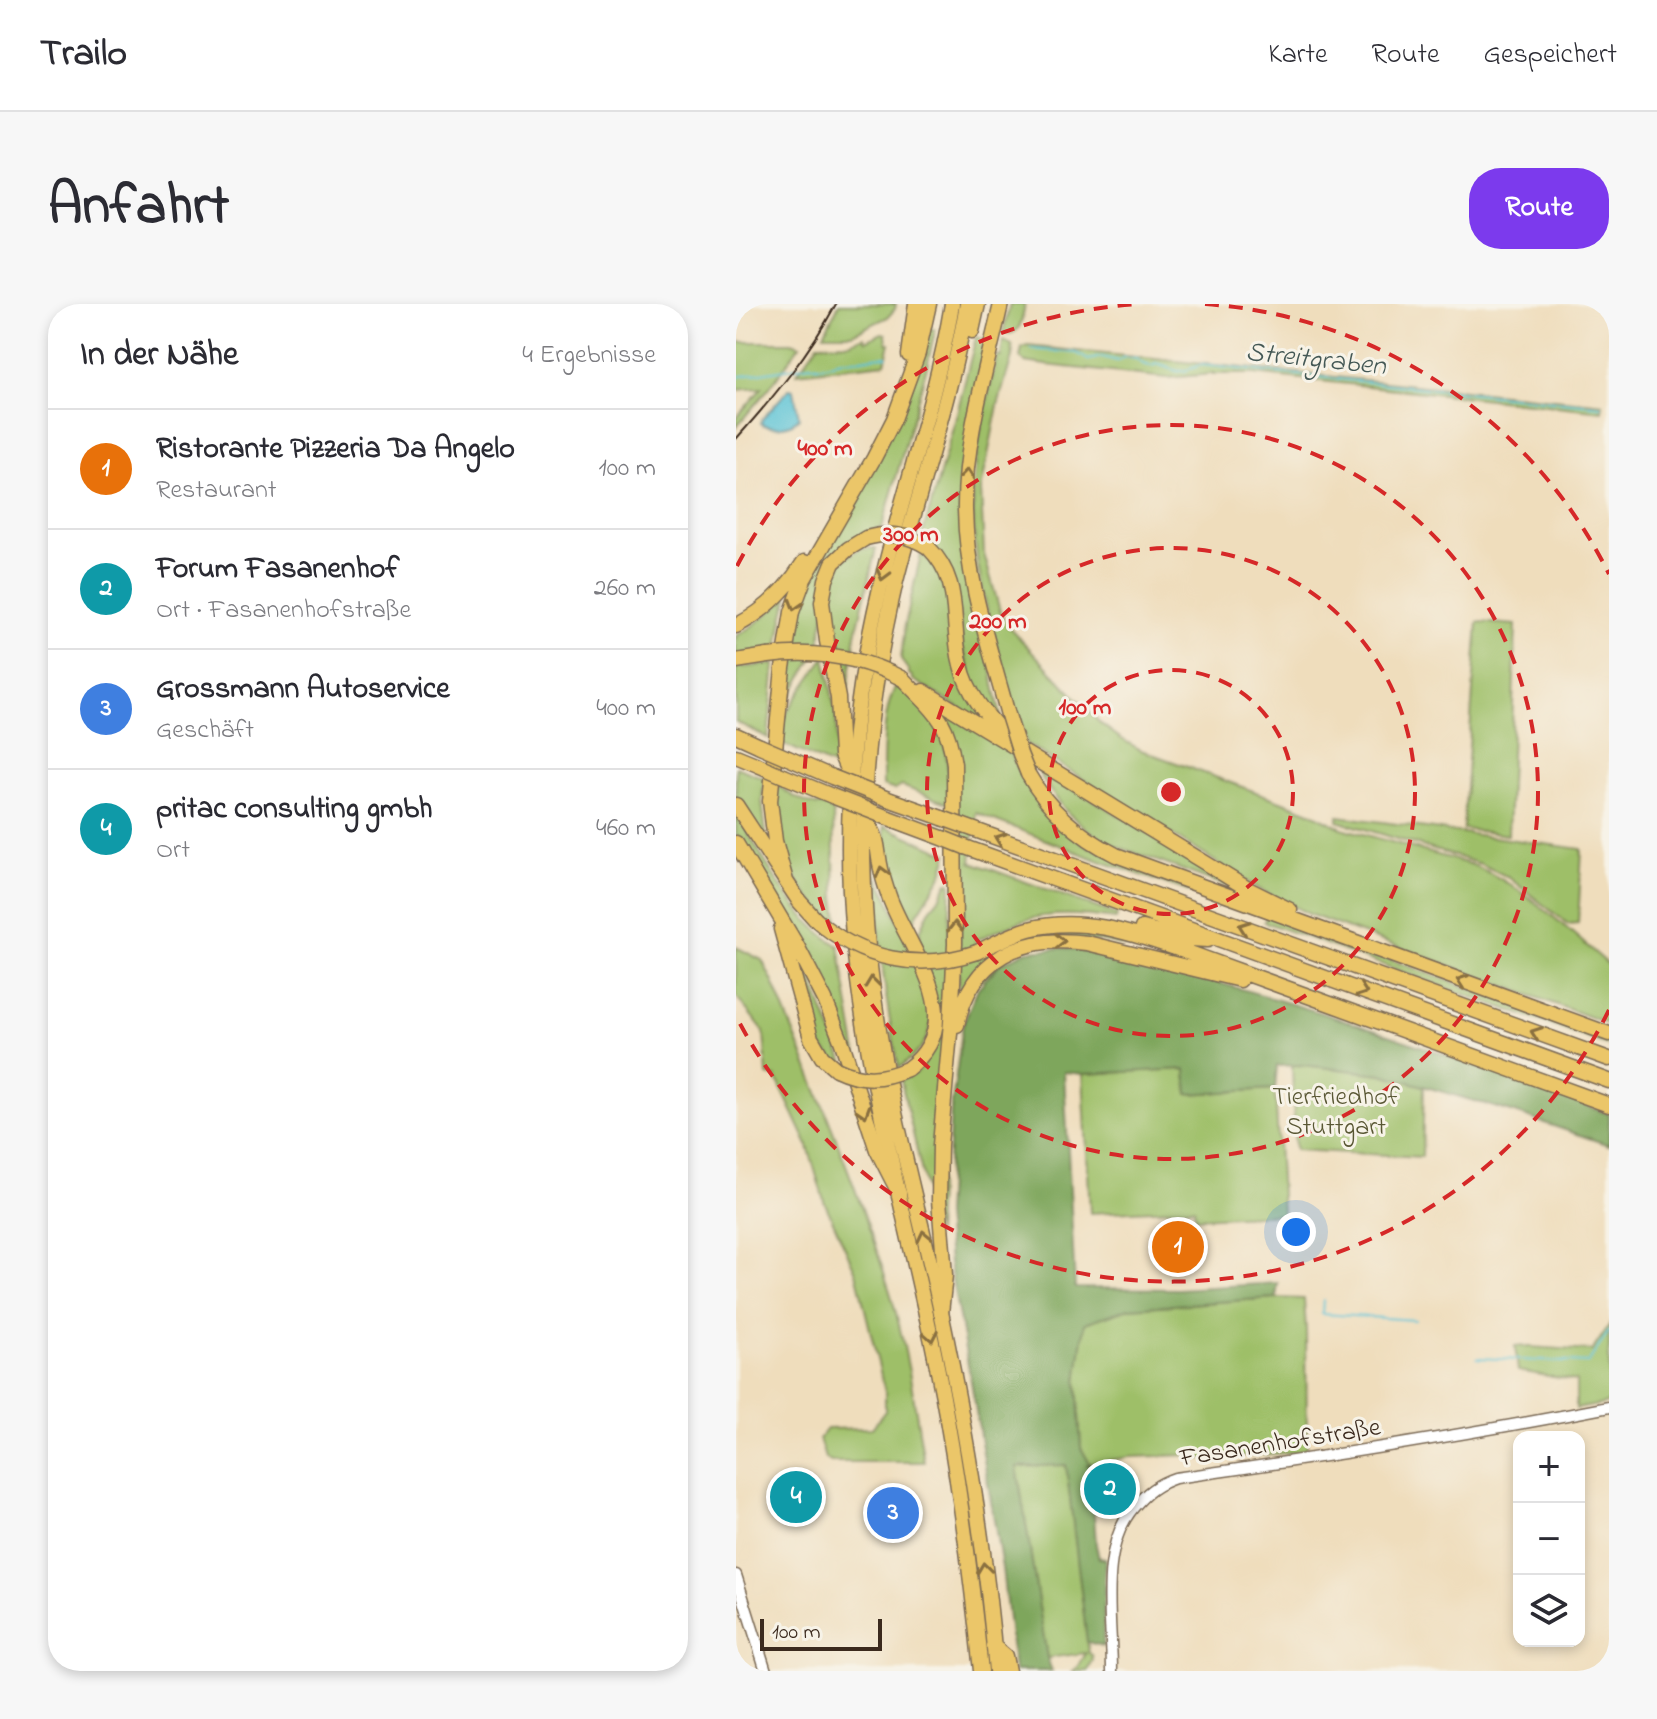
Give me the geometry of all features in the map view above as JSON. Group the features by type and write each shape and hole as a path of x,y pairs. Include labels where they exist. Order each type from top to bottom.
{"highway":[{"path":"952,304 961,329"},
{"path":"967,304 956,363 902,558 885,632 870,725 864,818 866,925 876,1012 892,1097 941,1313 966,1445 996,1671"},
{"path":"978,304 961,329 930,407 874,612 860,694 851,779 849,870 857,978 873,1079 949,1427 963,1520 979,1669"},
{"path":"1001,304 967,469 966,531 977,597 1020,754 1028,774 1054,811 1098,846 1139,864 1609,1034"},
{"path":"786,881 775,841 770,801 788,631 804,579 887,433 909,380 921,315"},
{"path":"851,779 841,755 838,698 822,602 833,563 866,538 883,534 913,538 928,547 944,566 950,578 956,642 967,684 993,723 1015,746"},
{"path":"736,626 779,594 811,551 829,535"},
{"path":"736,661 798,653 829,655 873,665 903,679 1237,882 1295,913 1309,925"},
{"path":"903,679 939,716 949,736 954,764 955,944 942,1115 941,1231 945,1275 941,1313"},
{"path":"736,735 888,799 1609,1059"},
{"path":"736,756 965,847 1609,1081"},
{"path":"736,805 799,901 827,929 858,948 891,959 926,963 961,958 1017,933 1045,926 1078,924 1117,930 1609,1105"},
{"path":"777,913 811,1038 822,1057 836,1069 872,1079 887,1077 918,1061 930,1045 937,1023 932,988 895,912 880,865 875,835 864,818"},
{"path":"736,843 814,976 842,1043 877,1150 899,1193"},
{"path":"1117,930 1141,928 1190,939 1224,941"},
{"path":"947,1060 963,1004 981,973 1002,956 1041,941 1087,943 1286,988"},
{"path":"993,1646 1005,1656 1008,1671"}],"street":[{"name":"Fasanenhofstraße","path":"1112,1671 1112,1550 1129,1512 1159,1484 1175,1478 1315,1459 1609,1407"},
{"path":"736,1575 766,1671"}],"green space":[{"path":"839,304 896,304 888,317 852,334 824,334"},
{"path":"1010,304 1025,304 1022,320 1014,332 1003,333"},
{"path":"930,328 935,330 927,366 882,528 834,555 819,648 791,696 786,697 794,632 804,593"},
{"path":"886,334 887,343 890,343 885,363 797,373 818,344 849,343 864,337 866,341"},
{"path":"976,337 986,340 961,478 1001,717 990,711 978,694 965,666 957,597 922,537"},
{"path":"1003,340 1012,345 1013,353 998,405 981,490 984,554 1007,625 1101,724 1141,750 1308,811 1342,828 1473,865 1510,885 1545,910 1609,965 1609,1024 1311,915 1261,890 1027,744 1020,721 1017,721 986,604 973,514 980,436"},
{"path":"736,342 792,342 800,345 736,427 736,418 762,388 736,390"},
{"path":"1027,346 1603,404 1602,411 1254,374 1167,378 1025,362 1020,358 1022,348"},
{"path":"876,548 856,634 845,708 828,601 832,580 844,559 860,549"},
{"path":"921,554 937,567 943,580 984,723 912,679 901,660 905,625"},
{"path":"787,597 778,649 736,657 736,636"},
{"path":"1478,622 1516,625 1508,835 1463,829"},
{"path":"825,657 836,715 837,768 781,743 788,710"},
{"path":"775,664 768,738 736,722 736,668"},
{"path":"896,686 920,701 946,741 951,805 902,786 895,790 883,786 886,721"},
{"path":"939,705 1010,750 1030,790 1046,811 1087,846 1234,907 1100,861 976,813 971,862 1117,915 1116,919 1043,916 1011,924 975,941 978,957 1024,937 1066,930 1087,931 1127,940 1188,961 1100,941 1023,942 959,1000 960,861"},
{"path":"1034,764 1249,894 1116,846 1088,830 1068,813"},
{"path":"736,767 764,778 762,801 767,843 736,798"},
{"path":"777,784 801,800 828,806 833,813 838,918 832,918 814,903 793,872 779,829"},
{"path":"736,813 793,903 822,934 839,946 863,1091 799,941 736,834"},
{"path":"1338,816 1582,849 1578,923 1568,924 1508,877 1481,864 1338,821"},
{"path":"884,826 948,854 941,877 916,916 910,934 886,869"},
{"path":"877,874 920,972 931,1010 931,1024 923,1045 899,1068 883,971"},
{"path":"948,882 951,882 936,1234 901,1081 917,1072 936,1043 920,950 920,931"},
{"path":"1267,915 1609,1039 1609,1046 1264,922"},
{"path":"736,947 762,960 773,982 850,1176 897,1315 924,1462 831,1462 825,1458 819,1439 827,1429 872,1428 885,1411 885,1392 856,1272 824,1201 807,1143 776,1077 767,1075 764,1032 736,996"},
{"path":"794,948 811,979 844,1063 838,1065 816,1040"},
{"path":"1065,948 1134,962 1272,998 1408,1042 1609,1114 1609,1145 1515,1113 1382,1074 1302,1065 1277,1066 1275,1089 1188,1094 1186,1069 1083,1074 1064,1072 1075,1288 1178,1289 1278,1283 1276,1298 1129,1308 1085,1323 1077,1381 1081,1448 1090,1464 1086,1465 1091,1466 1096,1545 1099,1558 1105,1559 1103,1646 1087,1642 1066,1465 1017,1467 1047,1658 1052,1671 1014,1671 1002,1568 949,1263 945,1215 951,1110 963,1024 978,988 1000,964 1027,951"},
{"name":"Tierfriedhof Stuttgart","path":"1292,1065 1382,1074 1424,1086 1422,1157 1295,1150"},
{"path":"1186,1069 1188,1094 1275,1089 1282,1214 1195,1218 1194,1208 1090,1213 1083,1074"},
{"path":"1276,1298 1304,1299 1307,1447 1304,1452 1193,1459 1188,1455 1130,1457 1090,1464 1081,1448 1077,1381 1085,1323 1129,1308"},
{"path":"1609,1326 1609,1403 1576,1409 1576,1381 1518,1371 1515,1346 1592,1351"},
{"path":"1066,1464 1089,1653 1093,1661 1088,1671 1073,1671 1086,1653 1047,1658 1017,1467"}],"water":[{"path":"789,389 794,390 799,418 783,426 761,423 762,419"}],"waterway":[{"name":"Streitgraben","path":"1030,349 1077,353 1088,360 1102,357 1118,361 1124,357 1177,371 1201,365 1601,406"},
{"path":"736,377 887,356"},
{"path":"1323,1300 1322,1314 1415,1320"},
{"path":"1477,1358 1588,1363 1609,1331"}],"tram line":[{"path":"736,439 790,374 836,304"}],"place":[{"name":"Ristorante Pizzeria Da Angelo","path":"1178,1247"},
{"name":"Forum Fasanenhof","path":"1110,1489"},
{"name":"pritac consulting gmbh","path":"796,1497"},
{"name":"Grossmann Autoservice","path":"893,1513"}]}
